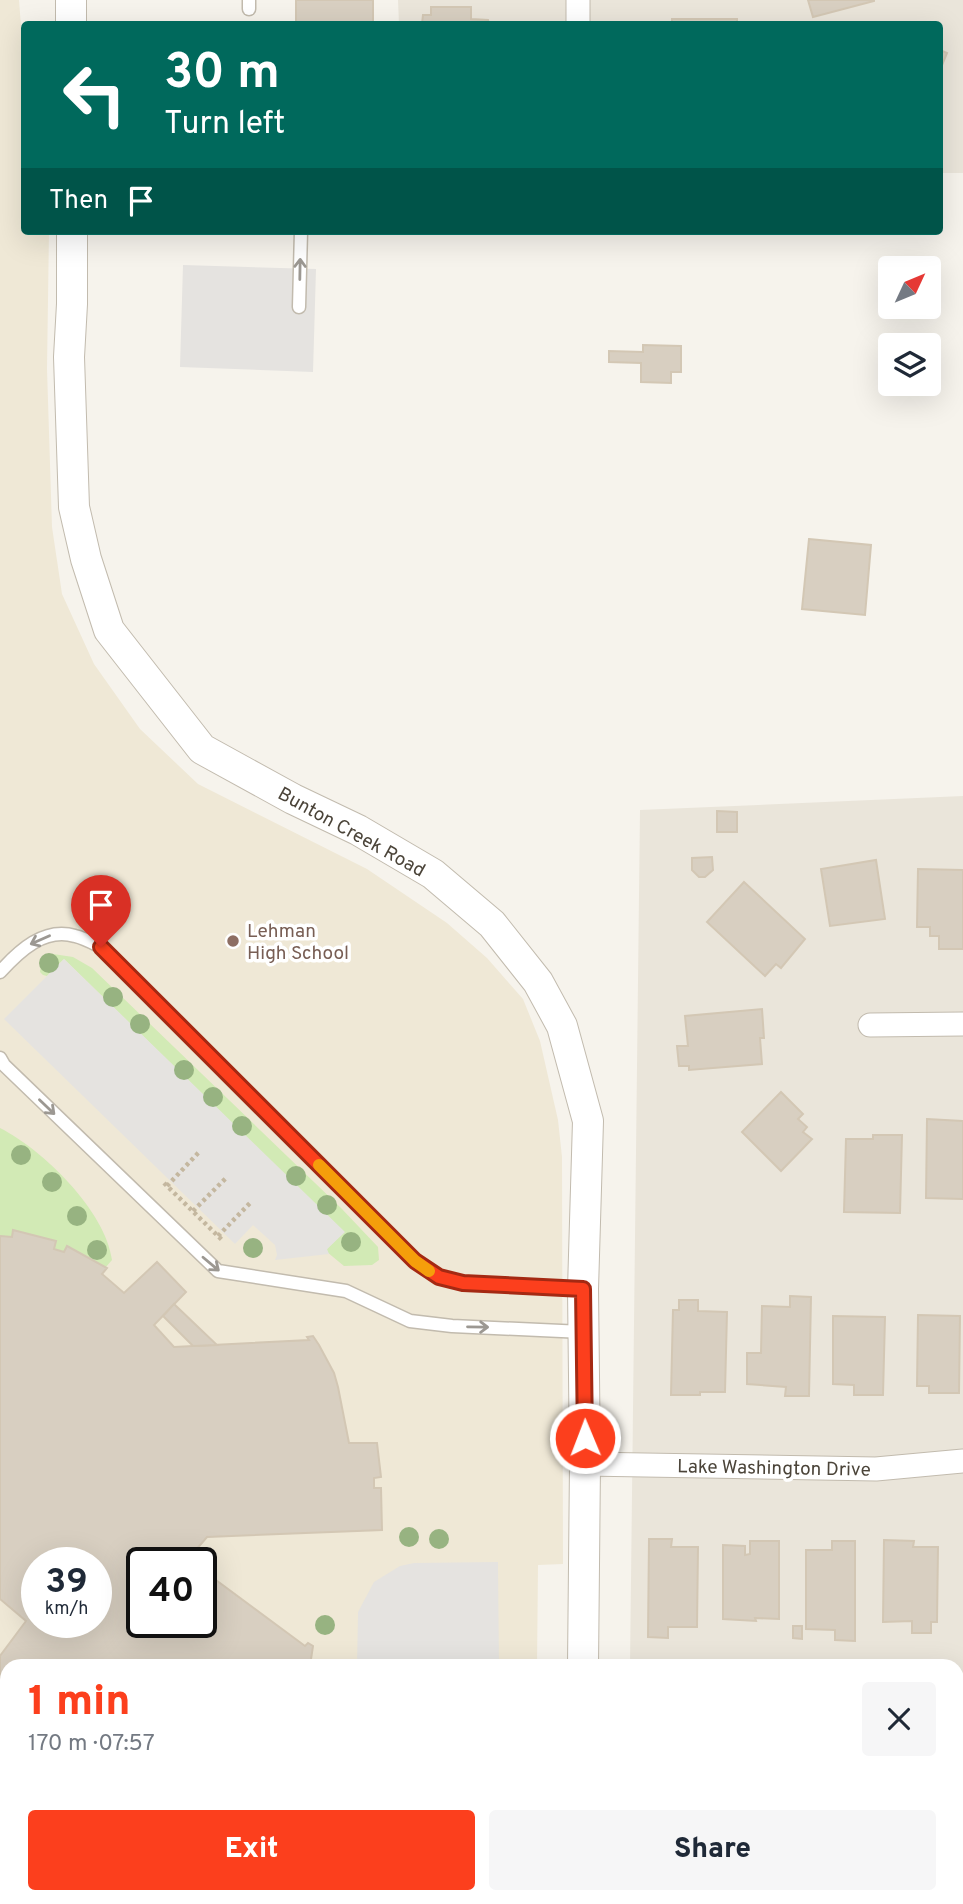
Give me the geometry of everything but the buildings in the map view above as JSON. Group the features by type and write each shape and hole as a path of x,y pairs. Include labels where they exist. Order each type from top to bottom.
{"street":[{"path":"71,0 71,21"},
{"path":"578,0 578,21"},
{"name":"Bunton Creek Road","path":"72,235 69,357 74,508 86,559 108,630 202,749 293,799 358,830 433,874 492,924 538,982 562,1026 588,1121 583,1289 583,1659"},
{"path":"870,1025 963,1024"},
{"name":"Lake Washington Drive","path":"585,1464 876,1469 963,1461"}],"lane":[{"path":"299,307 301,235"},
{"path":"0,972 23,948 55,933 75,936 101,947 415,1261 439,1277 463,1283 583,1289"},
{"path":"0,1058 4,1065 218,1271 346,1292 410,1321 452,1326 583,1332"}],"path":[{"path":"200,1151 165,1184 220,1238 252,1201"},
{"path":"193,1212 228,1177"}],"shaded area":[{"name":"Lehman High School","path":"0,0 19,0 21,235 49,235 47,369 52,527 62,594 94,664 140,729 198,784 367,869 447,923 487,958 523,999 540,1041 558,1120 562,1157 563,1564 538,1565 537,1659 0,1659"},
{"path":"398,0 963,0 963,173 943,173 943,21 399,21"},
{"path":"183,265 316,269 313,372 180,367"},
{"path":"963,796 963,1659 630,1659 640,810"},
{"path":"64,959 345,1232 327,1249 329,1254 275,1260 275,1245 253,1225 235,1244 4,1019"},
{"path":"498,1562 499,1659 357,1659 358,1612 374,1582 400,1566 414,1563"}],"green space":[{"path":"53,954 73,957 92,968 342,1209 378,1247 379,1260 372,1265 344,1266 327,1252 344,1232 64,959 47,976 43,975 40,972 41,963"},
{"path":"0,1128 52,1166 85,1202 107,1241 112,1260 105,1268 67,1246 64,1252 54,1249 56,1241 13,1230 12,1237 0,1236"}],"slow traffic":[{"path":"319,1165 415,1261 429,1271"}],"place":[{"name":"Lehman High School","path":"233,941"}],"route":[{"path":"101,947 415,1261 439,1277 463,1283 583,1289 585,1438"}]}
